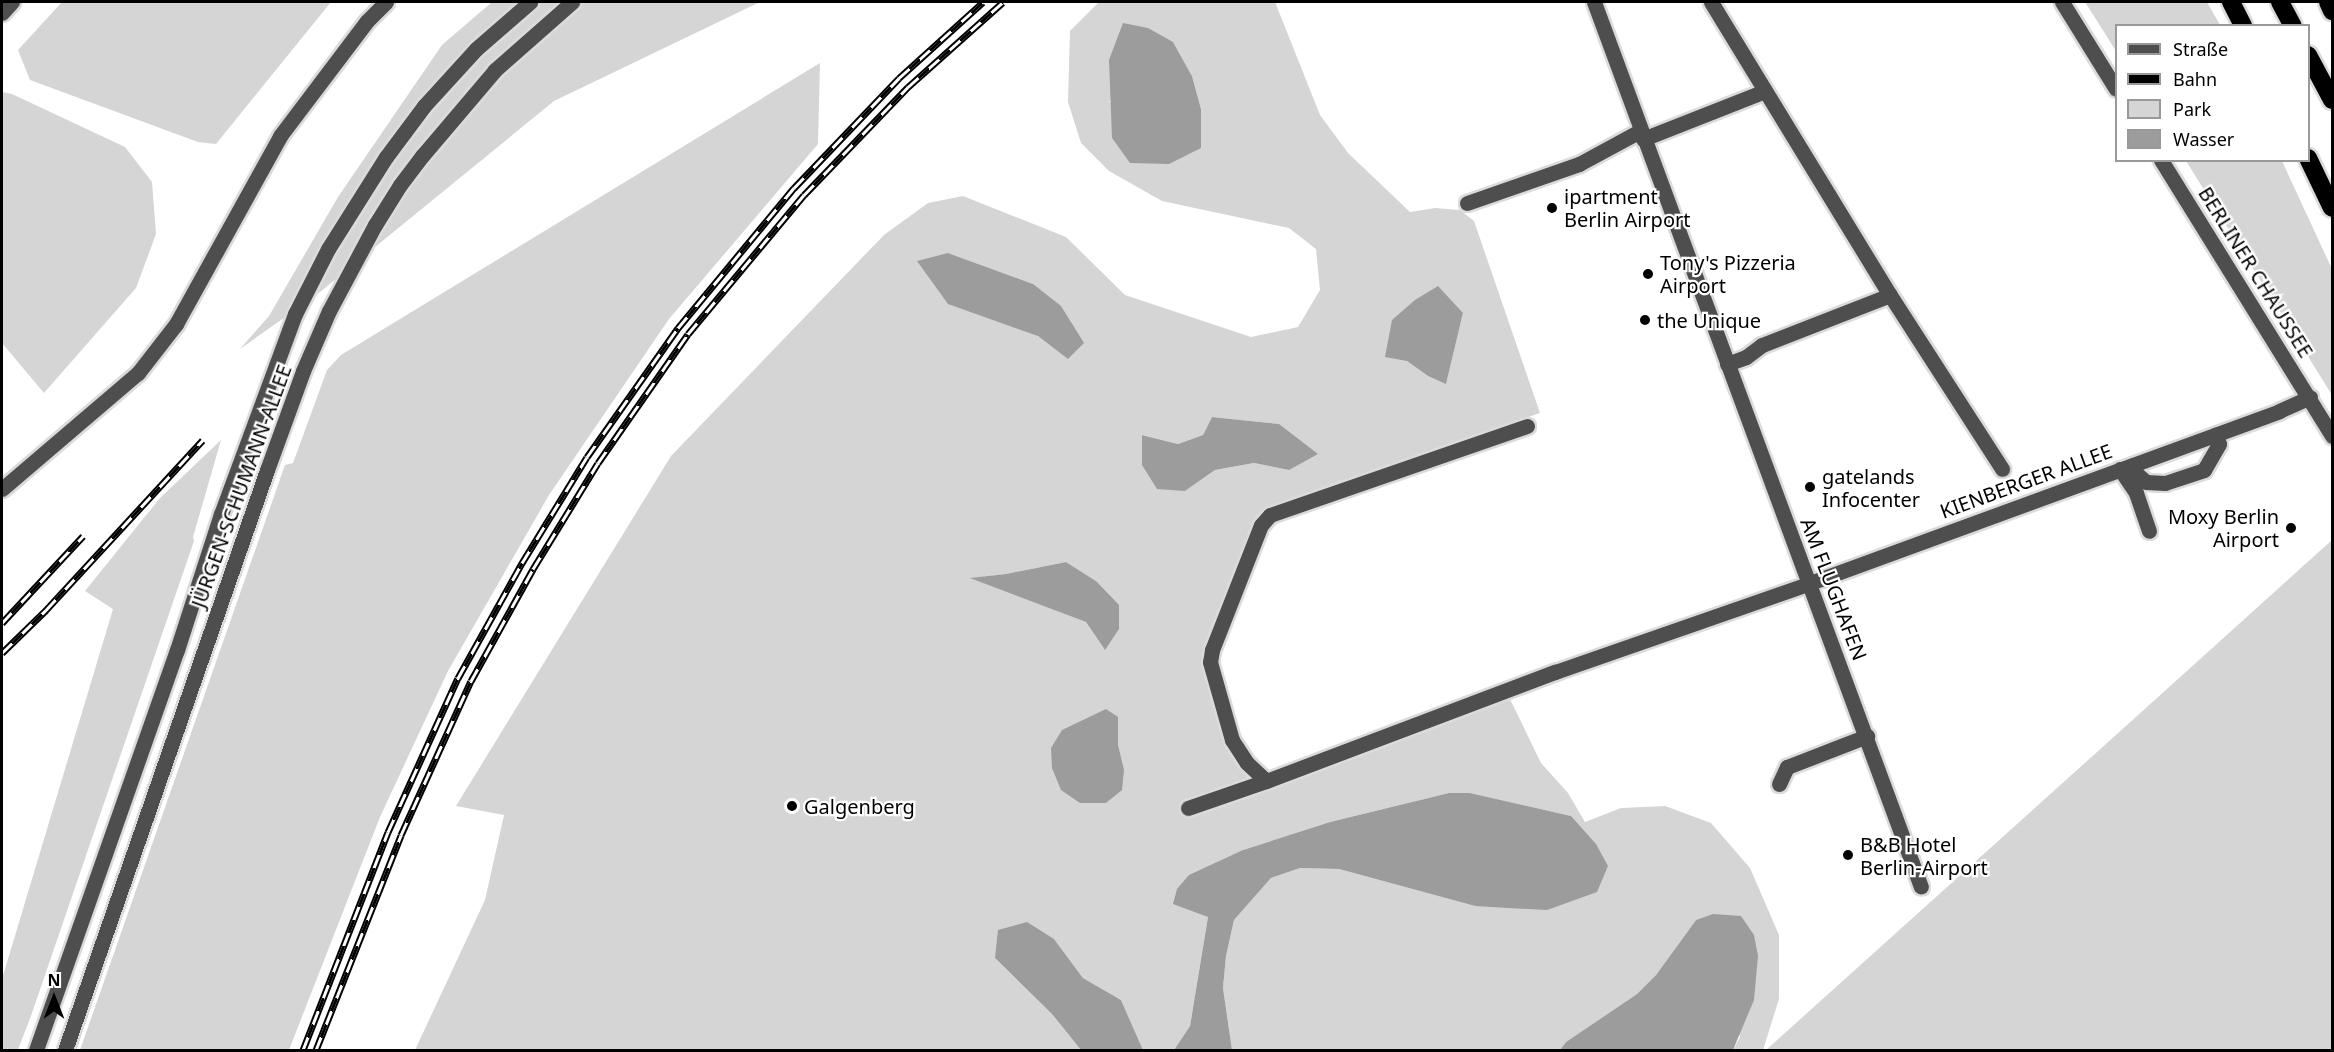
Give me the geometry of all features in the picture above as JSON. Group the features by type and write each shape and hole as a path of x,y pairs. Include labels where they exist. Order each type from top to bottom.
{"highway":[{"path":"2231,2 2242,24"},
{"path":"2280,2 2292,24"},
{"path":"2328,2 2332,11"},
{"path":"2310,59 2332,100"},
{"path":"2310,162 2332,208"}],"street":[{"path":"2,13 12,2"},
{"path":"2,489 138,373 176,324 280,136 367,21 386,2"},
{"name":"JÜRGEN-SCHUMANN-ALLEE","path":"36,1050 177,650 221,514 277,357 295,314 328,249 386,157 424,106 476,49 530,2"},
{"name":"JÜRGEN-SCHUMANN-ALLEE","path":"65,1050 267,470 303,371 329,311 375,225 400,184 453,117 495,70 572,2"},
{"name":"AM FLUGHAFEN","path":"1594,2 1726,364 1810,583 1922,887"},
{"path":"1711,2 1890,295 2002,469"},
{"path":"2062,2 2115,87"},
{"path":"1467,203 1579,164 1642,135 1765,91"},
{"name":"BERLINER CHAUSSEE","path":"2163,162 2332,436"},
{"path":"1726,364 1746,357 1762,345 1890,295"},
{"name":"KIENBERGER ALLEE","path":"1188,808 1550,674 1810,583 2127,467 2310,397"},
{"path":"1266,781 1246,763 1232,740 1210,662 1212,650 1261,525 1270,515 1527,426"},
{"path":"2127,467 2146,482 2165,483 2204,470 2219,444 2216,434"},
{"path":"2127,467 2149,531"},
{"path":"1779,784 1787,767 1867,736"}],"green space":[{"path":"62,2 331,2 216,144 198,142 30,80 18,50"},
{"path":"492,2 760,2 554,101 315,296 240,349 269,316 338,197 442,45"},
{"path":"1099,2 1275,2 1320,115 1348,153 1410,212 1435,208 1460,210 1474,221 1540,413 1292,500 1256,518 1211,628 1207,662 1244,764 1267,789 1508,695 1541,763 1568,793 1585,822 1621,808 1665,806 1711,823 1750,868 1779,935 1779,999 1763,1050 1733,1050 1740,1037 1696,920 1656,975 1637,994 1566,1042 1560,1050 1232,1050 1223,988 1226,956 1234,920 1271,878 1300,868 1339,869 1475,906 1571,816 1470,793 1449,793 1330,822 1243,850 1208,917 1190,1026 1174,1050 1143,1050 1121,1000 1083,978 1054,939 995,958 1052,1014 1081,1050 415,1050 485,900 504,815 456,806 671,456 884,235 928,203 963,196 1066,237 1125,295 1251,337 1298,327 1320,290 1316,249 1289,228 1162,201 1109,171 1081,143 1068,102 1070,31","holes":["1173,42 1192,76 1201,109 1109,102","948,253 1033,284 1068,358 1038,336","1463,313 1446,383 1428,376 1407,361","1212,417 1279,424 1289,470 1254,463 1215,470 1185,491 1143,435 1178,444 1203,435","1066,562 1096,581 1105,650 1086,622 973,578"]},
{"path":"2085,2 2207,2 2219,24 2115,24 2115,49"},
{"path":"820,63 818,144 669,319 549,495 448,671 380,817 289,1050 80,1050 285,465 293,463 327,370 341,355"},
{"path":"2,92 12,94 125,147 152,182 156,234 136,288 44,393 2,343"},
{"path":"2187,162 2282,162 2332,269 2332,395"},
{"path":"221,440 193,537 194,541 32,1013 18,1050 2,1050 2,979 113,609 85,591 160,498"},
{"path":"2332,540 2332,1050 1766,1050 2137,716"}],"water":[{"path":"1123,23 1148,28 1173,42 1192,76 1201,109 1201,148 1169,164 1130,163 1112,138 1109,60"},
{"path":"948,253 1033,284 1061,306 1084,343 1068,359 1038,336 948,304 917,261"},
{"path":"1438,286 1463,313 1446,384 1428,376 1407,361 1385,357 1392,320 1415,300"},
{"path":"1212,417 1279,424 1318,454 1289,470 1254,463 1215,470 1185,491 1157,489 1142,465 1142,435 1178,444 1203,435"},
{"path":"1066,562 1096,581 1119,605 1119,629 1105,650 1086,622 970,578 1006,574"},
{"path":"1106,709 1118,717 1118,745 1124,770 1122,790 1106,803 1080,803 1061,790 1052,768 1051,748 1062,730"},
{"path":"1449,793 1470,793 1571,816 1596,844 1608,866 1597,892 1547,910 1475,906 1339,869 1300,868 1271,878 1234,920 1226,956 1223,988 1232,1050 1174,1050 1190,1026 1208,917 1173,904 1177,889 1189,875 1243,850 1330,822"},
{"path":"1713,914 1741,916 1754,935 1758,956 1754,1000 1733,1050 1560,1050 1566,1042 1637,994 1656,975 1696,920"},
{"path":"1027,922 1054,939 1083,978 1121,1000 1143,1050 1081,1050 1052,1014 995,958 998,930"}],"railway":[{"path":"303,1050 388,832 458,678 522,563 587,457 678,328 794,188 899,78 983,2"},
{"path":"316,1050 401,835 471,681 533,569 598,463 688,334 804,195 908,87 1003,2"},
{"path":"2,653 46,610 203,440"},
{"path":"2,623 83,536"}],"place":[{"name":"ipartment Berlin Airport","path":"1552,208"},
{"name":"Tony's Pizzeria Airport","path":"1648,274"},
{"name":"the Unique","path":"1645,320"},
{"name":"gatelands Infocenter","path":"1810,487"},
{"name":"Moxy Berlin Airport","path":"2291,528"},
{"name":"Galgenberg","path":"792,806"},
{"name":"B&B Hotel Berlin-Airport","path":"1848,855"}]}
